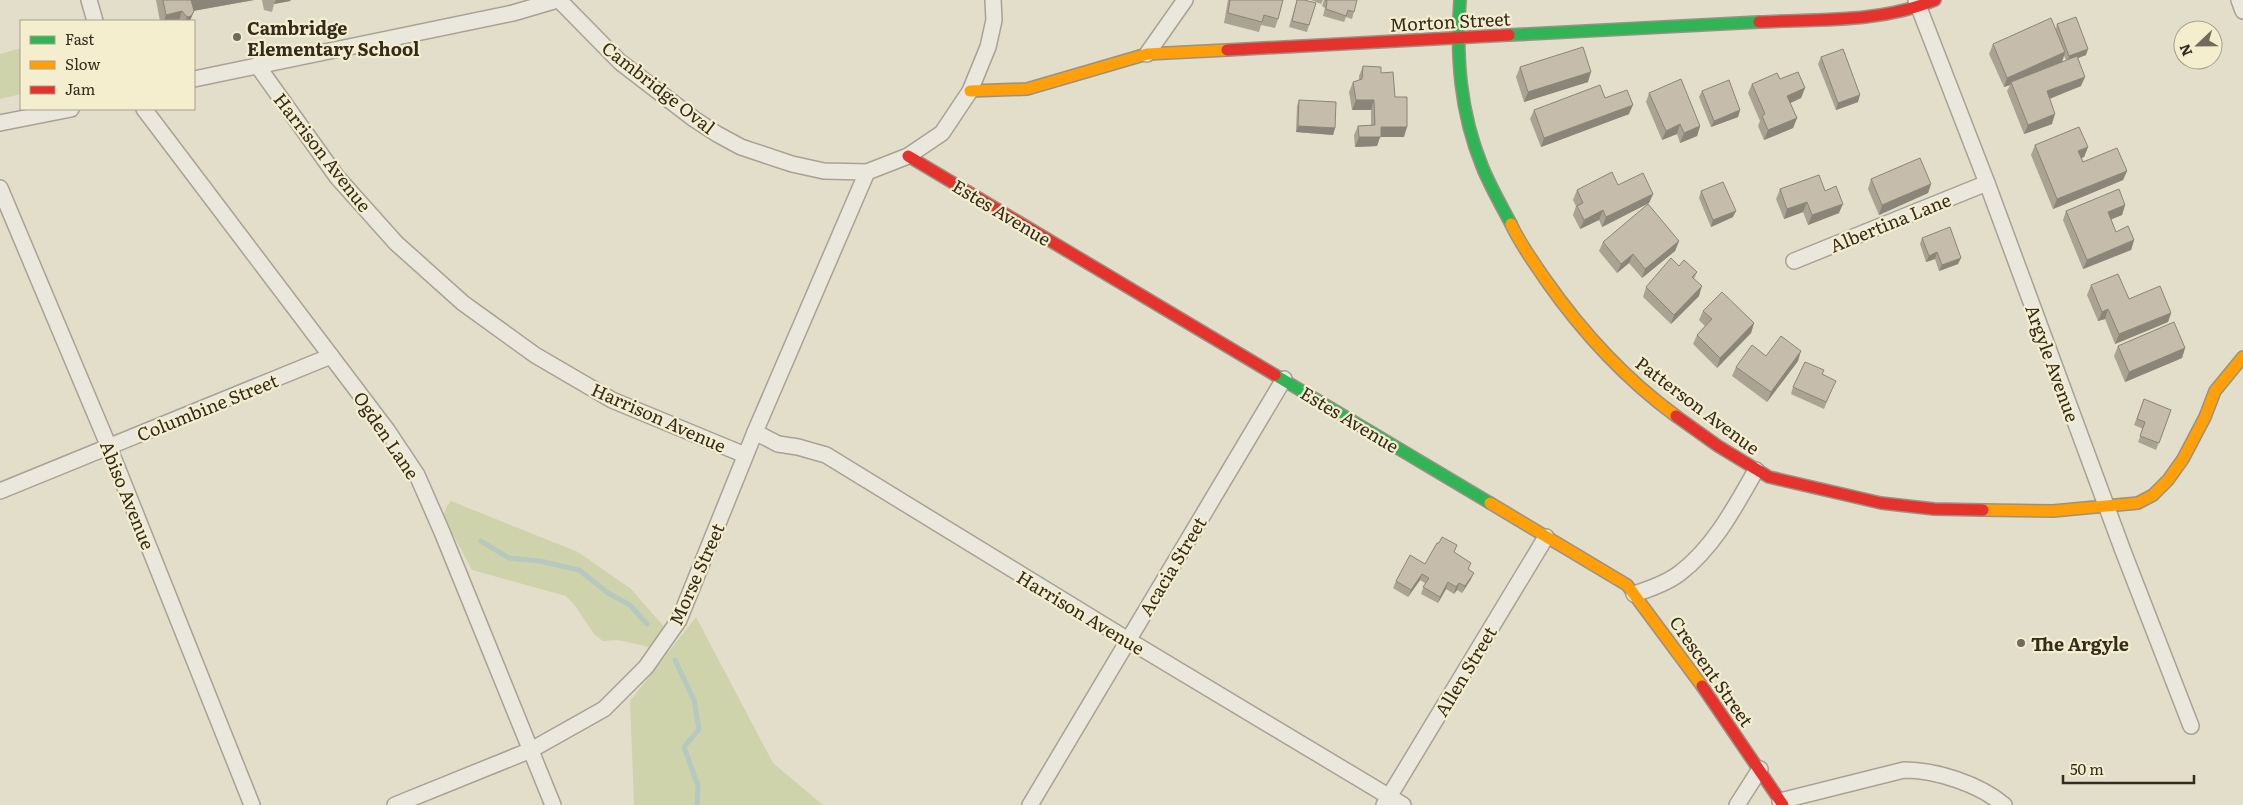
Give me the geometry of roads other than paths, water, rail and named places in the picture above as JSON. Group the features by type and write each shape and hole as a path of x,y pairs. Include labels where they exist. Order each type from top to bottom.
{"street":[{"path":"89,0 95,20"},
{"path":"195,79 513,13 558,0"},
{"name":"Cambridge Oval","path":"558,0 620,62 694,119 717,134 741,147 792,164 824,171 867,172 908,156 942,133 970,91 988,47 994,20 993,0"},
{"path":"1147,54 1185,0"},
{"name":"Patterson Avenue","path":"1460,0 1457,38 1461,86 1468,124 1482,166 1519,241 1568,312 1604,354 1646,393 1718,446 1769,477 1881,503 1934,509 2052,511 2138,503 2153,495 2168,480 2205,417 2214,391 2243,357"},
{"name":"Morton Street","path":"970,91 1027,89 1147,54 1874,16 1917,3 1935,0"},
{"path":"2239,0 2243,11"},
{"name":"Argyle Avenue","path":"1917,3 1987,183 2106,505 2191,726"},
{"name":"Harrison Avenue","path":"257,66 337,176 396,243 463,303 535,355 612,400 746,455"},
{"path":"0,123 66,110"},
{"name":"Ogden Lane","path":"145,110 388,430 417,475 553,805"},
{"name":"Estes Avenue","path":"908,156 1627,585 1634,594"},
{"path":"755,432 867,172"},
{"name":"Albertina Lane","path":"1794,261 1987,183"},
{"name":"Abiso Avenue","path":"0,188 109,447 252,805"},
{"name":"Columbine Street","path":"0,491 331,356"},
{"name":"Acacia Street","path":"1030,805 1284,379"},
{"name":"Harrison Avenue","path":"755,432 778,444 798,447 826,455 1386,801 1403,805"},
{"name":"Morse Street","path":"395,805 531,750 604,709 646,667 679,620 755,432"},
{"path":"1634,594 1655,587 1680,574 1707,548 1734,509 1756,470"},
{"name":"Allen Street","path":"1386,801 1546,537"},
{"name":"Crescent Street","path":"1634,594 1760,769 1782,803"},
{"path":"1737,805 1760,769"},
{"path":"1782,803 1904,770 1917,770 1934,772 1968,785 2004,805"}],"waterway":[{"path":"481,541 509,558 540,561 579,570 608,593 630,605 647,624"},
{"path":"675,660 694,700 699,729 684,747 698,786 697,805"}],"place":[{"name":"Cambridge Elementary School","path":"237,37"},
{"name":"The Argyle","path":"2021,643"}]}
